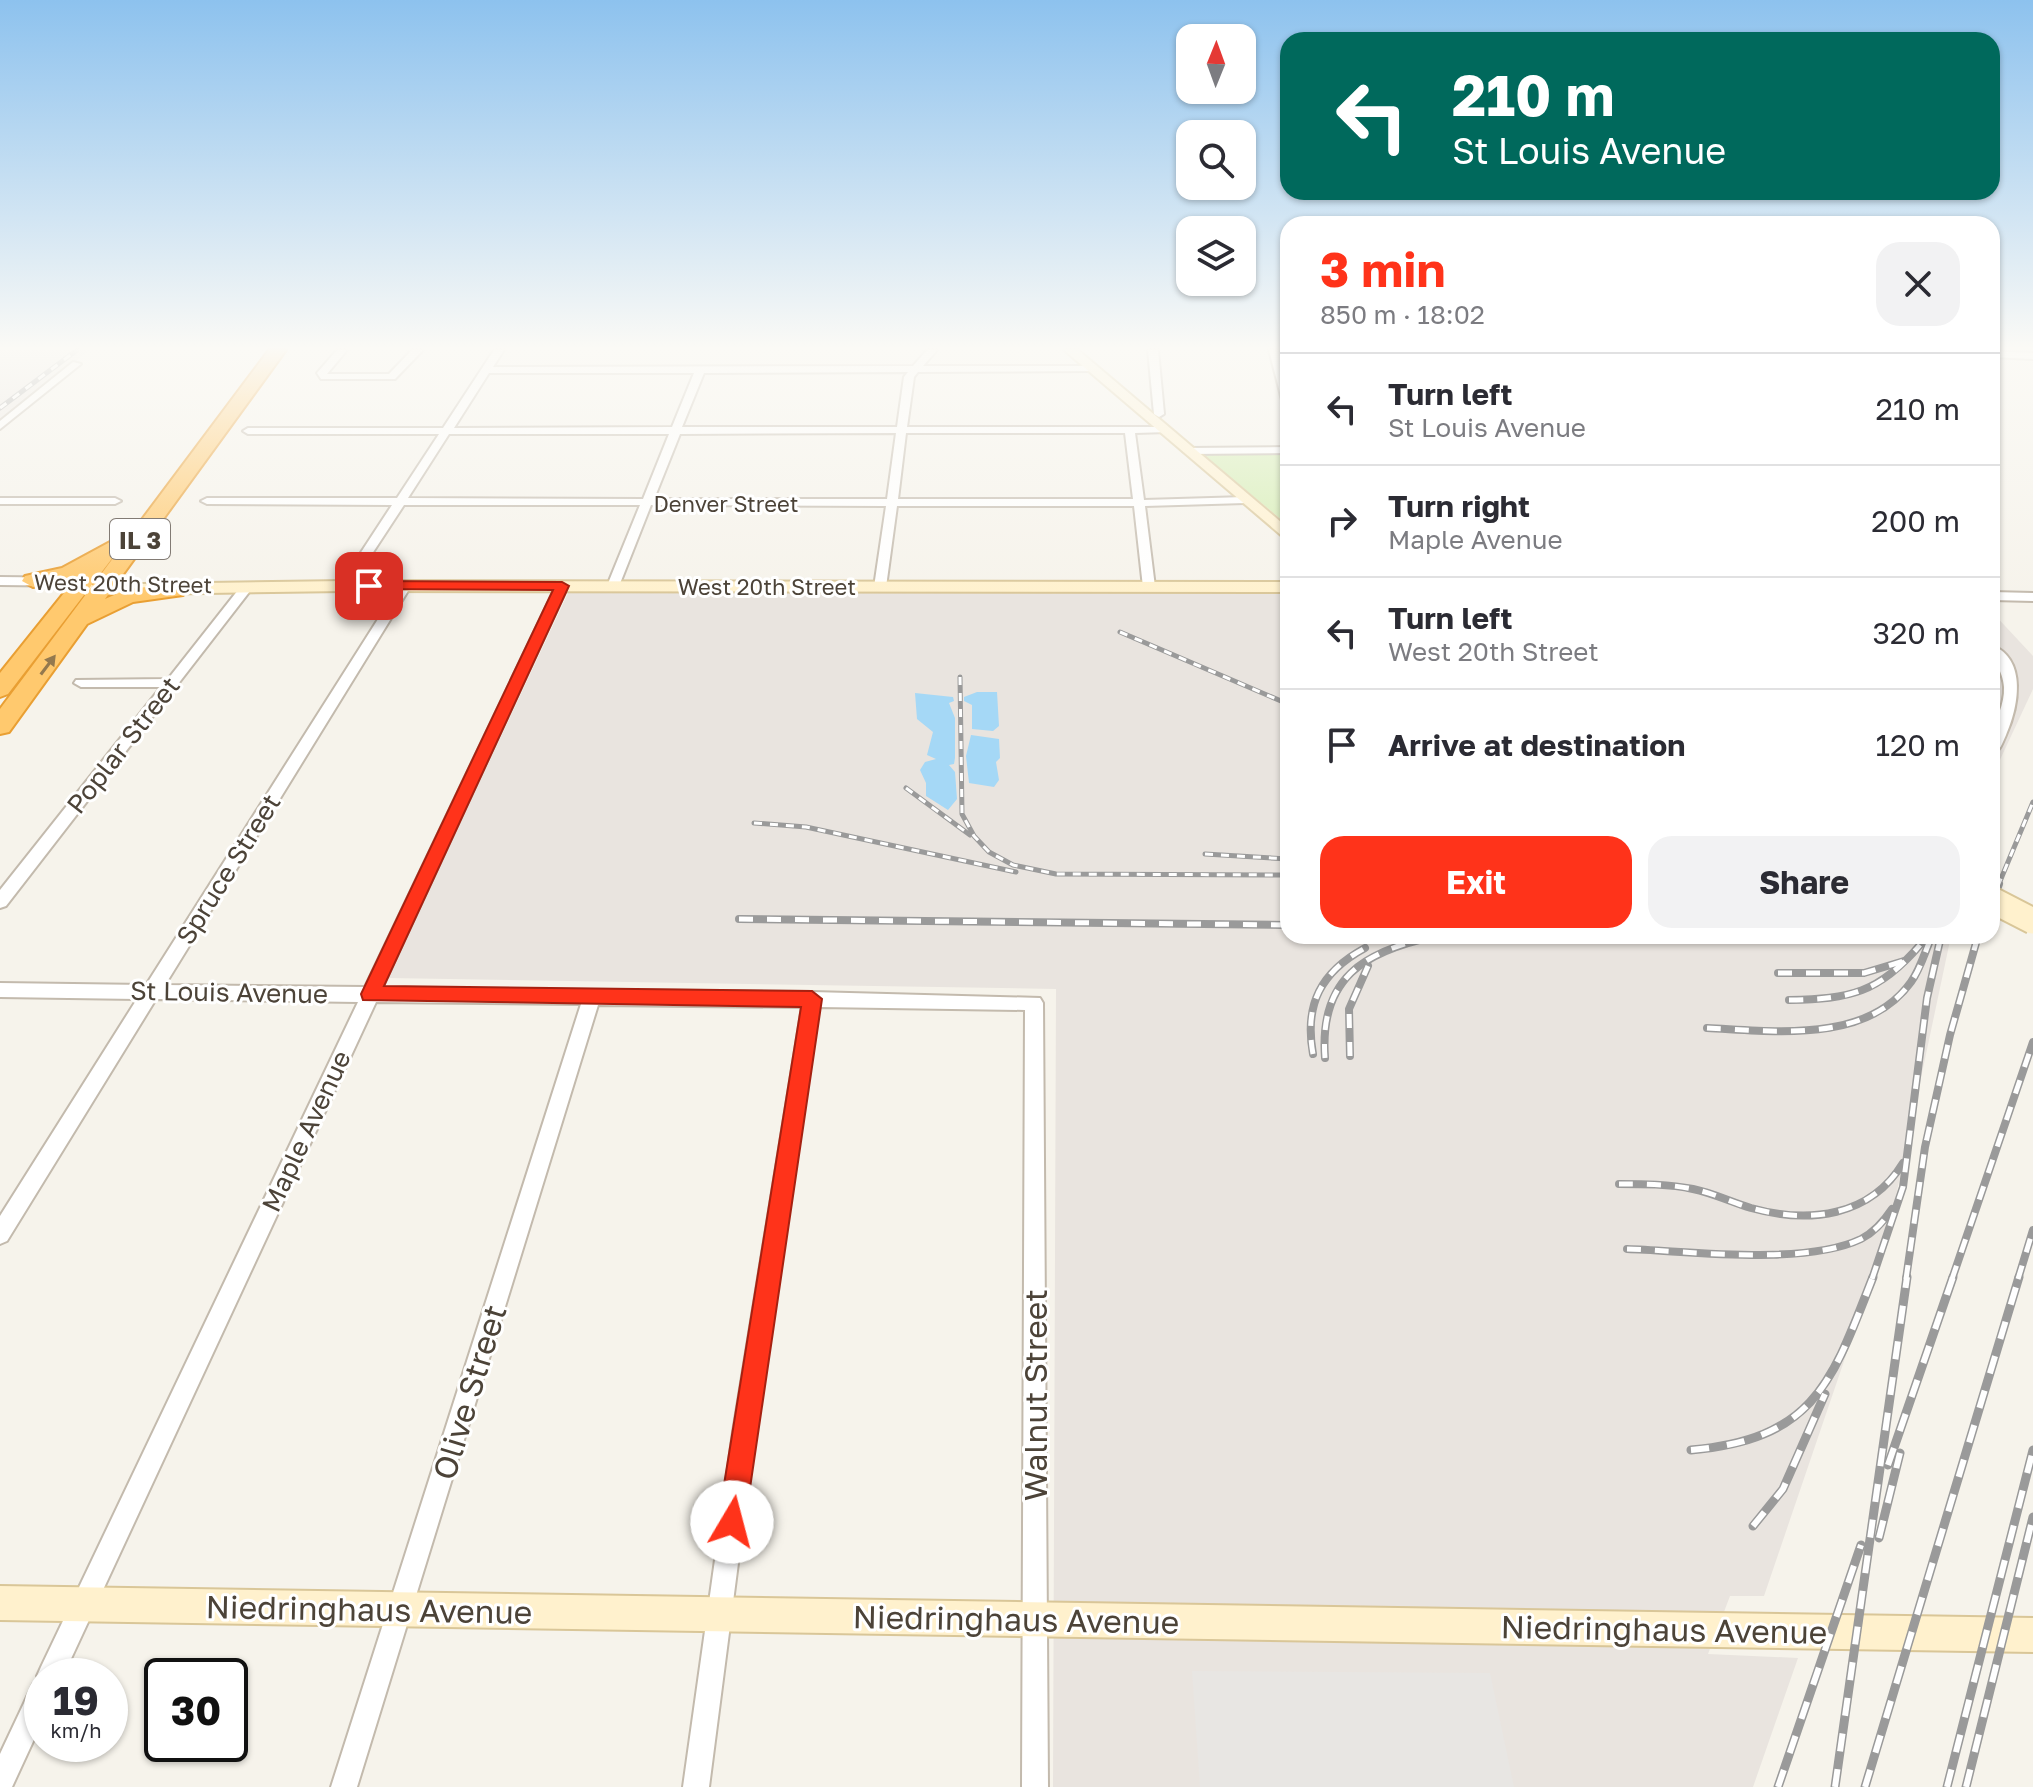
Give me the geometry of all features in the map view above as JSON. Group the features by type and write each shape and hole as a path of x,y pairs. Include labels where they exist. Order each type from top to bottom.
{"highway":[{"name":"IL 3","path":"0,726 75,628 106,553 197,433"},
{"name":"IL 3","path":"0,689 48,629 133,549 215,433"},
{"path":"133,549 131,560 137,573 178,586"},
{"path":"37,586 106,553"},
{"path":"37,586 51,596 53,606 48,629"},
{"path":"75,628 113,601 178,586"}],"street":[{"path":"345,586 445,433"},
{"path":"613,586 674,433"},
{"path":"880,587 901,433"},
{"path":"1130,433 1149,587"},
{"path":"1168,433 1280,529"},
{"path":"1188,451 1280,450"},
{"name":"Denver Street","path":"207,501 1139,503 1245,500"},
{"path":"0,501 115,501"},
{"name":"West 20th Street","path":"0,581 37,586"},
{"name":"West 20th Street","path":"0,590 37,586 1280,587"},
{"name":"Spruce Street","path":"0,1234 405,586"},
{"name":"Maple Avenue","path":"58,1658 562,586"},
{"name":"Poplar Street","path":"0,902 246,588"},
{"path":"2000,596 2033,597"},
{"path":"2000,662 2012,682 2010,710 2000,732"},
{"path":"81,683 170,683"},
{"path":"2000,904 2033,921"},
{"name":"St Louis Avenue","path":"0,990 1034,1003"},
{"name":"Olive Street","path":"344,1787 592,997"},
{"path":"696,1787 719,1614 812,999"},
{"name":"Walnut Street","path":"1034,1003 1035,1787"},
{"name":"Niedringhaus Avenue","path":"0,1603 2033,1635"},
{"path":"0,1783 24,1732"}],"shaded area":[{"path":"569,591 1280,592 1280,944 1949,944 1889,1229 1764,1596 1730,1596 1708,1654 1798,1658 1753,1787 1053,1787 1056,989 388,978"},
{"path":"2000,621 2033,656 2033,689 2000,760"},
{"path":"1192,1671 1490,1673 1514,1787 1200,1787"}],"green space":[{"path":"1280,453 1280,518 1203,455"}],"water":[{"path":"977,692 997,692 999,726 993,731 972,729 972,705 964,701 964,697"},
{"path":"915,693 953,697 954,701 949,703 955,718 955,758 954,764 949,765 955,772 957,799 948,810 926,796 926,783 920,770 925,762 936,759 927,755 933,732 917,719"},
{"path":"971,735 999,739 1000,758 996,762 999,780 994,787 969,783 966,756"}],"railway":[{"path":"1120,632 1280,701"},
{"path":"960,677 962,814 974,836 989,852 1013,865 1056,874 1280,875"},
{"path":"906,788 970,835"},
{"path":"2000,881 2033,802"},
{"path":"754,823 806,827 1016,872"},
{"path":"1205,854 1280,859"},
{"path":"739,919 1280,925"},
{"path":"1325,1058 1325,1030 1338,988 1368,960 1404,944"},
{"path":"1707,1028 1761,1031 1818,1029 1845,1025 1870,1016 1892,1002 1911,982 1929,944"},
{"path":"1872,1279 1903,1187 1927,998 1939,944"},
{"path":"1906,1279 1925,1147 1950,1035 1976,944"},
{"path":"1789,1000 1829,998 1862,990 1891,974 1920,945"},
{"path":"1313,1054 1311,1020 1319,991 1337,968 1365,948"},
{"path":"1778,973 1864,973 1904,961"},
{"path":"1350,1056 1349,1009 1368,966"},
{"path":"1952,1279 2033,1042"},
{"path":"1619,1184 1684,1187 1773,1213 1816,1215 1856,1205 1873,1195 1903,1163"},
{"path":"1627,1249 1747,1255 1809,1252 1861,1239 1879,1226 1892,1209"},
{"path":"2018,1279 2033,1230"},
{"path":"1691,1450 1733,1444 1766,1433 1792,1418 1813,1399 1845,1347 1873,1277"},
{"path":"1835,1787 1907,1277"},
{"path":"1888,1465 1953,1277"},
{"path":"1865,1787 2019,1277"},
{"path":"1753,1526 1783,1489 1825,1394"},
{"path":"1947,1787 2033,1450"},
{"path":"1879,1538 1900,1453"},
{"path":"1966,1787 2033,1517"},
{"path":"1778,1787 1861,1545"}],"route":[{"path":"369,586 562,586 370,994 812,999 732,1522"}]}
